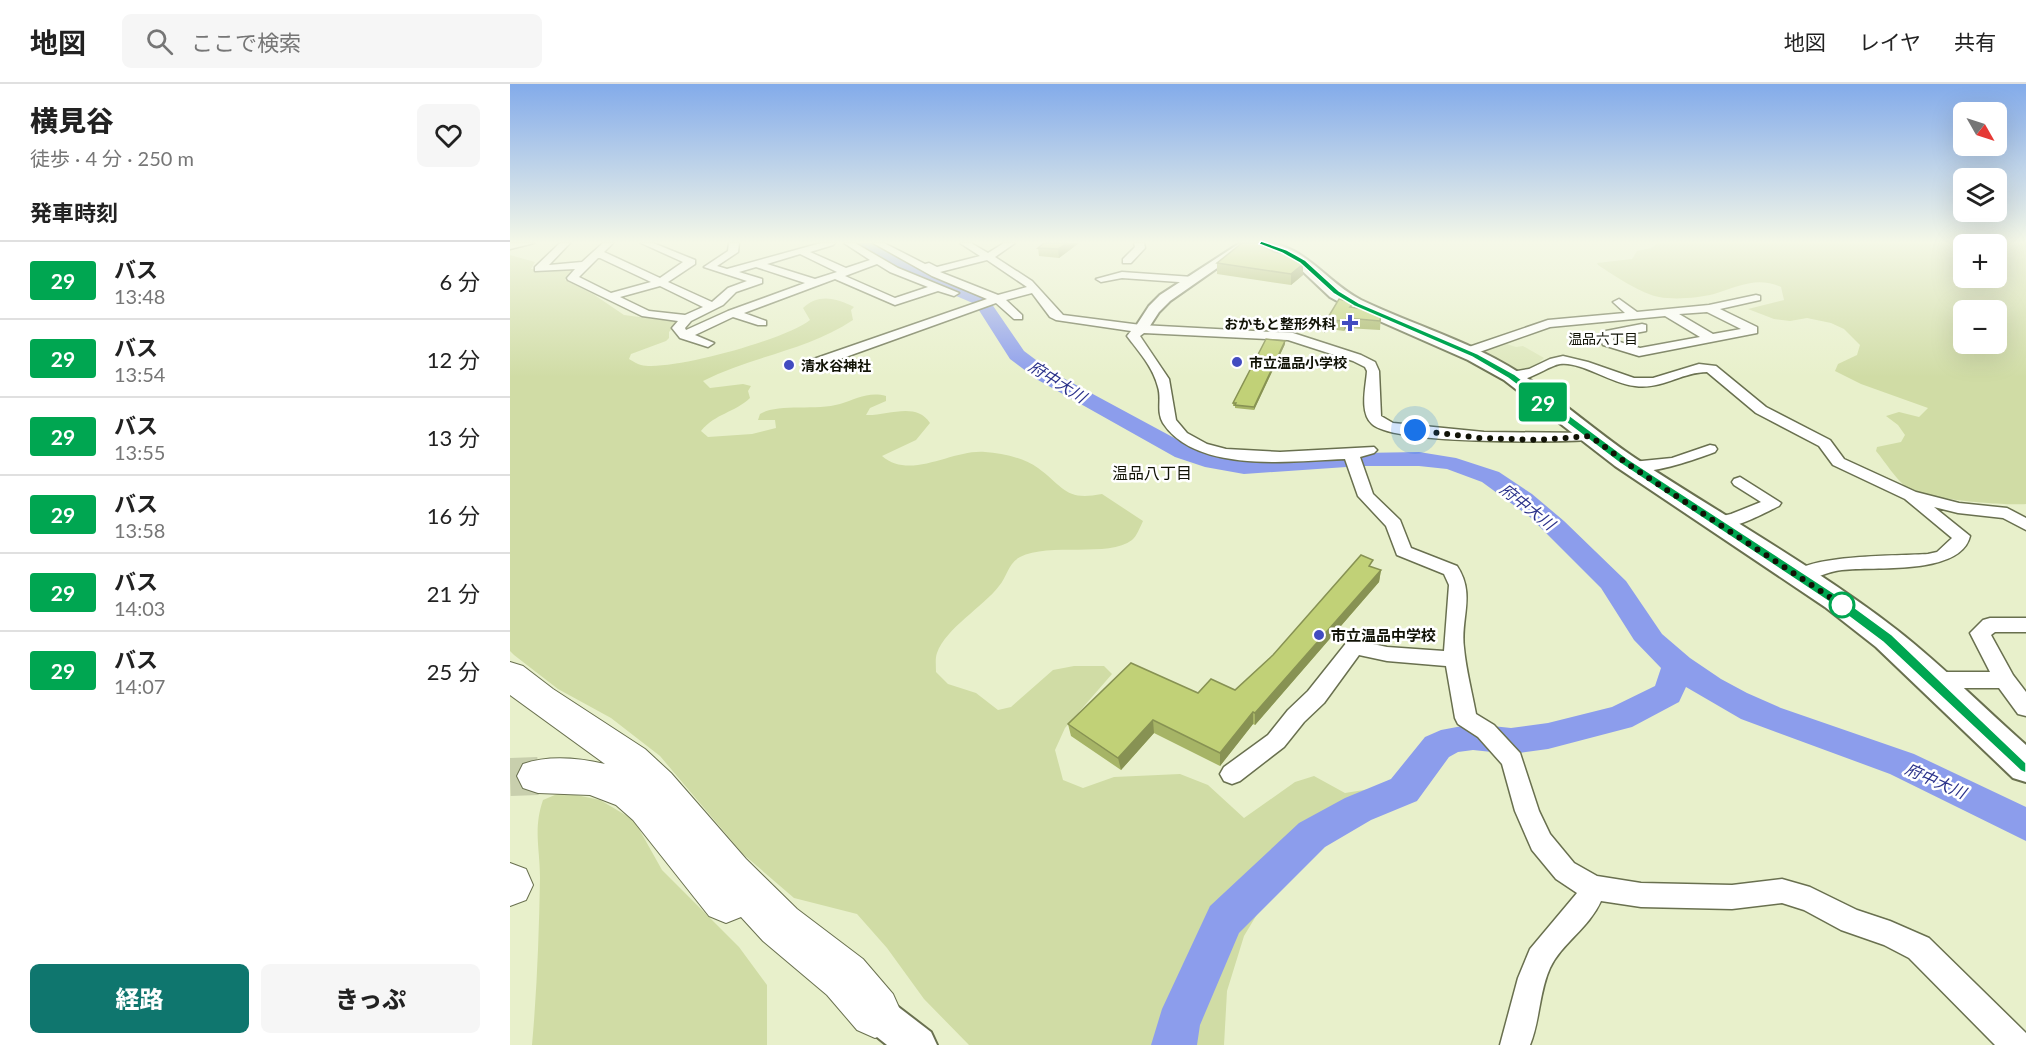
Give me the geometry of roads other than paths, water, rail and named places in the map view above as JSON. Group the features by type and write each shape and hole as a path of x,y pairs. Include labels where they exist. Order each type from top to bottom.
{"highway":[{"path":"510,675 639,769 656,785 730,874 780,925 844,977 875,1012"},
{"path":"538,776 589,778 608,782 638,796 650,807 693,865 748,923 831,991 875,1012"}],"main road":[{"path":"1330,288 1356,304 1467,352 1511,376 1632,467 1799,576 1887,639 2026,767"}],"street":[{"path":"591,288 646,314 687,319"},
{"path":"608,297 642,288"},
{"path":"671,288 711,306"},
{"path":"708,343 684,335 678,328 687,319 719,303 732,290 738,288"},
{"path":"684,335 732,314 803,288"},
{"path":"868,288 895,302 936,288"},
{"path":"940,288 980,306"},
{"path":"971,288 999,300 1018,317"},
{"path":"1032,288 1051,306 1054,315 1060,318 1141,329 1289,336 1356,358 1370,365 1373,371 1373,414 1377,422 1393,428 1480,438 1539,440 1590,436"},
{"path":"1181,288 1164,298 1141,329 1132,336 1146,353 1166,387 1164,409 1170,424 1182,436 1216,452 1240,457 1353,459 1369,450"},
{"path":"810,365 1015,293 1034,290"},
{"path":"1467,352 1548,324 1709,308 1756,298"},
{"path":"1619,302 1642,328 1672,346"},
{"path":"1642,328 1610,334 1606,337 1607,342 1638,352 1753,330 1709,308"},
{"path":"1668,313 1711,338"},
{"path":"732,314 762,323"},
{"path":"1511,376 1533,372 1549,362 1559,360 1578,362 1610,376 1642,383 1658,382 1684,372 1707,368 1715,371 1732,388 1743,392 1762,411 1825,442 1835,453 1838,462 1910,495 1958,508 2007,513 2026,525"},
{"path":"1632,467 1674,462 1710,449"},
{"path":"1353,459 1366,496 1394,524 1402,552 1451,570 1458,585 1453,646 1466,718 1493,739 1512,760 1527,811 1541,842 1565,871 1593,888 1641,895 1732,897 1782,891 1810,899 1851,921 1890,934 1919,948 2016,1045"},
{"path":"1716,523 1737,518 1773,504 1740,482"},
{"path":"1799,576 1815,569 1841,564 1928,560 1943,556 1961,539 1961,536 1910,495"},
{"path":"2026,625 1990,625 1980,633 2005,680 2026,708"},
{"path":"1232,774 1276,741 1296,716 1316,697 1354,647 1387,654 1455,659"},
{"path":"1931,680 2005,680"},
{"path":"1515,1045 1521,1033 1539,961 1553,939 1588,902 1593,888"},
{"path":"875,1012 918,1045"}],"waterway":[{"name":"府中大川","path":"950,288 981,301 1017,355 1045,376 1183,452 1213,462 1244,467 1390,458 1419,459 1448,463 1491,477 1539,512 1608,578 1626,601 1640,628 1678,665"},
{"path":"1174,1045 1178,1025 1224,920 1312,835 1358,809 1404,790 1437,747 1453,739 1473,737 1511,741 1548,736 1620,718 1668,694 1678,665"},
{"name":"府中大川","path":"1678,665 1710,687 1752,710 1902,764 2026,825"}],"tunnel":[{"path":"510,777 538,776"}],"place":[{"name":"おかもと整形外科","path":"1350,323"},
{"name":"市立温品小学校","path":"1237,362"},
{"name":"清水谷神社","path":"789,365"},
{"name":"市立温品中学校","path":"1319,635"}],"district":[{"name":"温品六丁目","path":"1603,338"},
{"name":"温品八丁目","path":"1152,472"}]}
